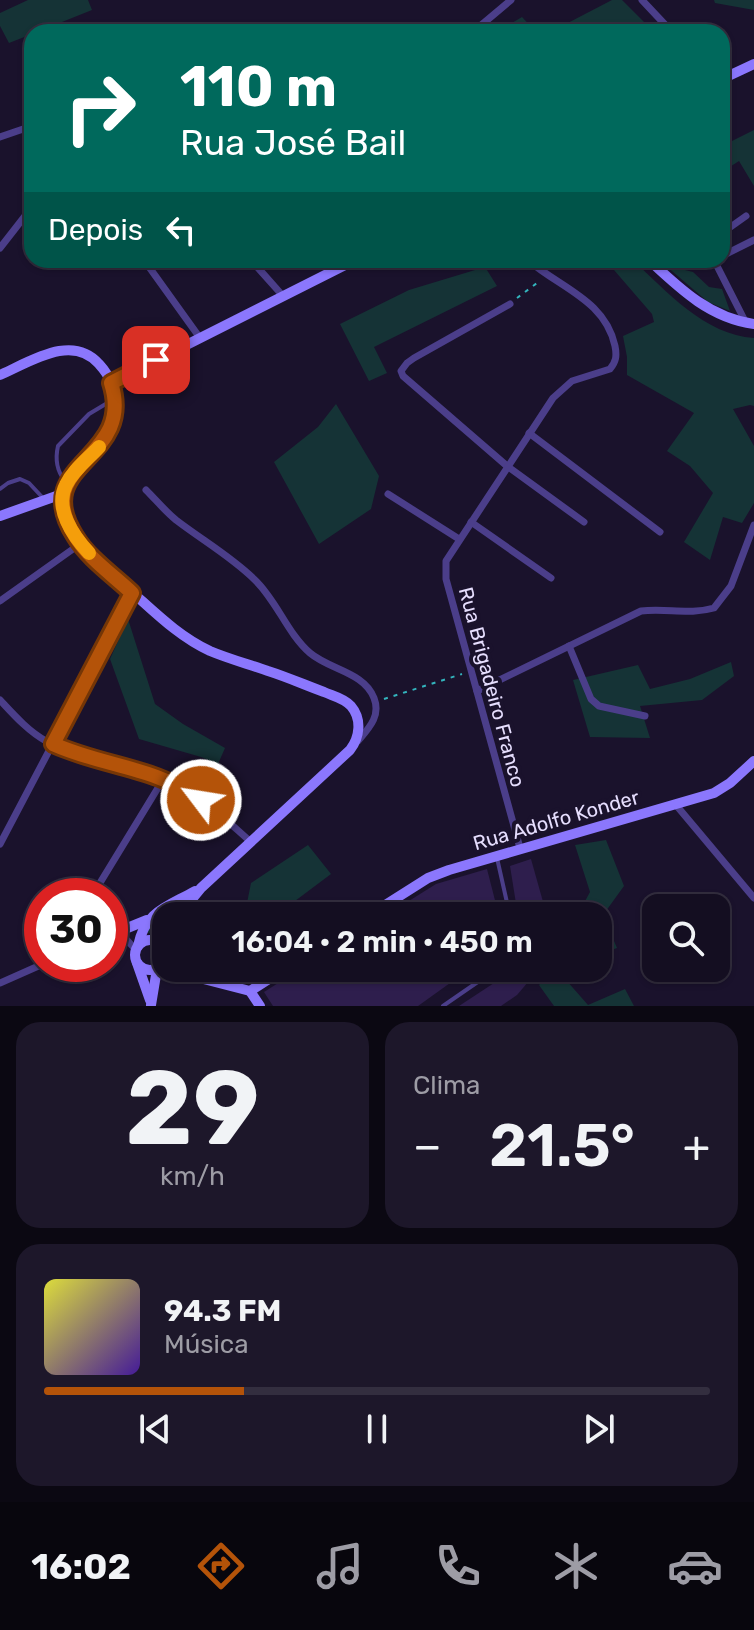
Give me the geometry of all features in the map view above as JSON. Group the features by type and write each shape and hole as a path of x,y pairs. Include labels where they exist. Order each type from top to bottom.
{"main road":[{"path":"730,75 754,64"},
{"path":"111,383 339,268"},
{"path":"658,268 694,300 720,315 750,323"},
{"path":"0,375 68,349 89,354 98,362 111,383 116,412 105,440 67,482 62,494 65,513 80,544 177,631 208,650 345,700 356,714 359,733 356,743 190,902"},
{"path":"0,516 62,494"},
{"name":"Rua Adolfo Konder","path":"391,902 438,874 722,789 754,761"},
{"path":"128,927 201,888"},
{"path":"148,919 140,934 137,963 152,1005"},
{"path":"137,948 145,940 152,940"},
{"path":"137,963 152,970"},
{"path":"152,1005 155,982"},
{"path":"220,982 250,991 260,1006"},
{"path":"250,991 264,982"}],"street":[{"path":"482,24 511,0"},
{"path":"642,0 664,24"},
{"path":"0,137 24,128"},
{"path":"16,131 24,132"},
{"path":"730,227 746,216"},
{"path":"0,248 24,217"},
{"path":"730,252 754,240"},
{"path":"150,268 200,338"},
{"path":"258,268 283,296"},
{"name":"Rua Brigadeiro Franco","path":"520,848 445,573 446,561 459,539 553,398 572,381 614,365 617,355 609,327 600,314 587,301 538,268"},
{"path":"718,268 750,323"},
{"path":"510,304 407,363 401,371 507,466 584,522"},
{"path":"529,433 660,532"},
{"path":"146,490 170,515 257,582 305,649 322,662 363,682 370,690 376,715 356,743"},
{"path":"388,494 459,539"},
{"path":"471,522 551,578"},
{"path":"477,691 641,611 691,612 714,608 731,586 754,525"},
{"path":"0,601 80,544"},
{"path":"0,844 132,593"},
{"path":"569,646 591,699 599,706 645,716"},
{"path":"0,700 32,731 53,744 164,778 201,800 251,842"},
{"path":"103,878 164,778"},
{"path":"676,805 754,898"},
{"path":"128,941 137,948"},
{"path":"0,983 24,972"}],"lane":[{"path":"67,482 59,474 56,464 58,446 89,414 116,398"},
{"path":"0,489 20,479 29,483 45,500"},
{"path":"496,855 507,902"},
{"path":"443,1006 478,982"}],"path":[{"path":"510,304 547,275"},
{"path":"375,702 471,671"}],"green space":[{"path":"28,0 88,0 92,10 57,24 24,24 24,37 9,43 0,26 0,13"},
{"path":"612,0 622,0 646,24 566,24"},
{"path":"714,0 754,0 754,10 715,3"},
{"path":"522,17 529,24 510,24"},
{"path":"754,130 754,186 739,161 730,167 730,142"},
{"path":"482,268 486,268 497,286 374,347 387,373 369,381 340,324 409,290"},
{"path":"641,268 673,298 703,320 736,335 754,338 754,406 733,409 754,446 754,503 742,523 723,517 710,560 684,542 713,493 690,466 667,451 694,413 627,375 623,336 654,322 652,314 614,270"},
{"path":"668,268 693,272 709,287 722,289 730,311 708,302"},
{"path":"336,404 379,476 371,509 319,544 274,462 318,427"},
{"path":"128,619 155,704 225,748 218,764 139,739 110,659"},
{"path":"731,662 734,676 702,700 640,706 650,738 590,737 573,680 638,665 650,689 690,679"},
{"path":"606,840 624,886 612,903 585,902 590,892 575,845"},
{"path":"308,845 331,874 295,902 247,902 251,883"},
{"path":"542,982 568,982 588,1005 625,989 634,1006 554,1006 539,985"}],"building":[{"path":"531,859 543,902 516,902 510,866"},
{"path":"487,869 495,902 407,902 436,884"},
{"path":"280,982 451,982 418,1006 273,1006 264,992"},
{"path":"496,982 528,982 501,1006 459,1006"}],"slow traffic":[{"path":"89,553 70,527 62,494 67,482 99,447"}],"route":[{"path":"156,360 111,383 116,398 112,427 105,440 67,482 62,494 65,513 80,544 132,593 53,744 155,775 184,788 201,800"}]}
